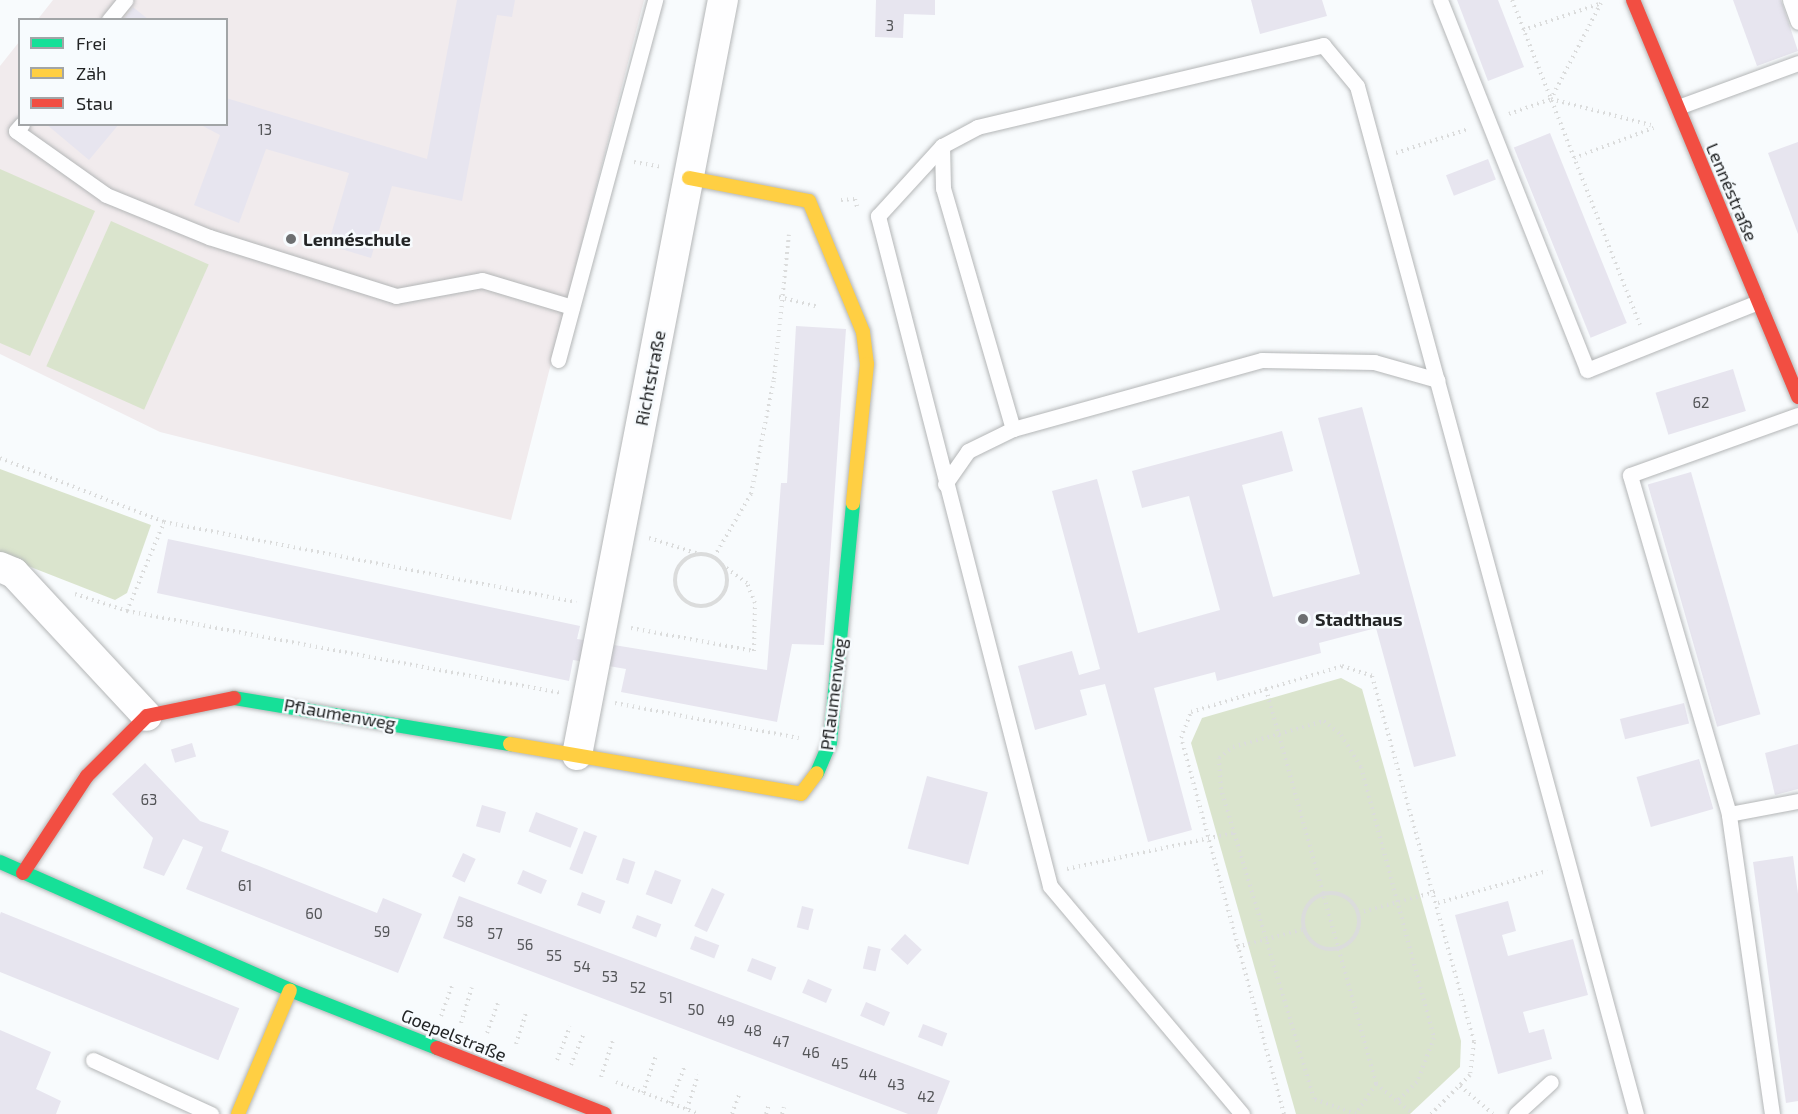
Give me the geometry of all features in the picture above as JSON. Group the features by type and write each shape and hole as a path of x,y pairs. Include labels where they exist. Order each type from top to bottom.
{"street":[{"name":"Richtstraße","path":"577,755 723,0"},
{"name":"Lennéstraße","path":"1633,0 1798,397"},
{"name":"Pflaumenweg","path":"147,716 238,697 801,794 823,765 830,743 867,364 864,332 817,213 809,201 689,175"},
{"path":"0,567 14,573 147,716 87,776 23,873"},
{"name":"Goepelstraße","path":"0,862 290,990 604,1114"},
{"path":"238,1114 290,990"}],"lane":[{"path":"110,18 125,0"},
{"path":"558,360 655,0"},
{"path":"1440,0 1587,370 1758,302"},
{"path":"1790,0 1798,22"},
{"path":"1242,1114 1050,886 878,216 942,146 977,127 1323,45 1357,86 1636,1114"},
{"path":"1678,107 1798,63"},
{"path":"20,126 16,131 106,195 209,237 396,296 482,280 572,307"},
{"path":"942,146 944,188 1013,429"},
{"path":"945,484 968,451 1013,429 1262,360 1374,362 1437,380"},
{"path":"1772,1114 1729,814 1630,475 1798,415"},
{"path":"1729,814 1798,801"},
{"path":"93,1060 211,1114"},
{"path":"1516,1114 1551,1082"}],"path":[{"path":"1512,0 1648,345"},
{"path":"1524,30 1608,0"},
{"path":"1551,99 1601,3"},
{"path":"1378,159 1551,99 1657,126 1574,158"},
{"path":"612,158 689,175"},
{"path":"835,192 837,201 855,199 859,218 878,216"},
{"path":"714,557 751,494 774,379 795,199"},
{"path":"0,458 164,522 605,616 754,651 755,603 747,584 714,557 668,541 621,533"},
{"path":"127,612 164,522"},
{"path":"700,554 684,560 675,575 677,592 690,604 706,605 721,597 727,581 722,565"},
{"path":"70,592 127,612 830,743"},
{"path":"1284,1114 1181,738 1191,712 1342,666 1372,676 1435,892 1474,1042 1470,1075 1431,1114"},
{"path":"1266,689 1376,1084 1413,1114"},
{"path":"1376,1084 1356,1114 1314,1099 1263,940 1221,789 1219,758 1233,747 1324,721 1341,735 1361,767 1434,1038 1417,1082 1397,1101"},
{"path":"1046,873 1233,833"},
{"path":"1438,903 1568,865"},
{"path":"1358,913 1435,892"},
{"path":"1323,894 1344,896 1358,913 1355,935 1338,948 1324,948 1304,929 1307,908 1323,894"},
{"path":"1237,947 1304,929"},
{"path":"441,1016 452,986"},
{"path":"461,1023 472,988"},
{"path":"487,1033 498,1002"},
{"path":"431,1011 470,1026"},
{"path":"516,1044 526,1014"},
{"path":"557,1060 570,1026"},
{"path":"478,1030 497,1036"},
{"path":"571,1065 584,1032"},
{"path":"506,1040 526,1048"},
{"path":"601,1077 614,1041"},
{"path":"547,1056 581,1069"},
{"path":"643,1093 656,1056"},
{"path":"670,1103 684,1068"},
{"path":"591,1073 699,1114"},
{"path":"687,1109 699,1075"},
{"path":"1460,1086 1493,1114"},
{"path":"732,1114 740,1092"},
{"path":"766,1114 769,1104"},
{"path":"782,1114 784,1107"}],"shaded area":[{"name":"Lennéschule","path":"53,0 644,0 511,520 160,432 0,354 0,66 18,43 18,126 228,126 228,18 39,18"}],"green space":[{"path":"0,169 95,211 30,356 0,343"},
{"path":"111,221 209,265 144,410 46,366"},
{"path":"0,469 151,525 127,593 115,600 0,555"},
{"path":"1341,678 1362,689 1461,1041 1460,1067 1410,1114 1296,1114 1191,743 1202,718"}],"building":[{"path":"457,0 515,0 512,17 497,15 462,201 392,186 371,258 328,245 349,173 266,149 239,223 194,205 220,135 203,126 228,126 228,99 427,159"},
{"path":"876,0 935,0 935,15 904,14 903,38 875,37"},
{"path":"1251,0 1322,0 1327,16 1260,34"},
{"path":"1457,0 1498,0 1524,67 1488,81"},
{"path":"1733,0 1781,0 1798,51 1757,66"},
{"path":"133,7 147,18 125,18"},
{"path":"48,126 117,126 89,160"},
{"path":"1550,133 1627,323 1591,338 1514,148"},
{"path":"1798,142 1798,234 1768,153"},
{"path":"1488,159 1496,180 1454,196 1446,175"},
{"path":"796,326 846,329 824,645 792,644 777,722 621,692 626,669 573,660 569,681 157,593 168,539 580,626 577,639 767,670 781,483 787,483"},
{"path":"1733,369 1746,411 1668,435 1656,393"},
{"name":"Stadthaus","path":"1362,407 1456,756 1414,767 1376,628 1319,643 1321,653 1217,681 1215,672 1154,688 1192,830 1148,842 1105,684 1080,690 1087,715 1035,730 1018,666 1072,651 1079,675 1100,669 1052,491 1097,479 1138,633 1220,610 1189,496 1142,508 1132,471 1282,431 1293,471 1242,485 1273,597 1360,574 1318,418"},
{"path":"1691,472 1760,714 1717,727 1648,484"},
{"path":"1684,703 1689,723 1625,739 1620,719"},
{"path":"192,743 196,756 175,763 171,749"},
{"path":"1798,744 1798,789 1775,795 1765,753"},
{"path":"1699,759 1713,809 1651,827 1637,777"},
{"path":"145,763 200,821 229,831 221,851 377,913 383,898 422,914 398,973 186,889 203,847 183,839 164,876 143,868 153,838 112,794"},
{"path":"927,776 988,792 968,865 908,848"},
{"path":"482,805 506,812 500,833 476,826"},
{"path":"536,812 578,828 570,848 528,832"},
{"path":"584,831 597,836 582,874 569,869"},
{"path":"463,853 476,859 465,882 452,877"},
{"path":"1793,856 1798,894 1798,1101 1786,1103 1753,862"},
{"path":"623,858 635,862 628,884 616,880"},
{"path":"523,870 547,880 541,894 517,884"},
{"path":"655,870 681,880 672,904 646,894"},
{"path":"712,888 725,894 707,932 694,926"},
{"path":"582,892 605,901 600,914 577,905"},
{"path":"459,896 950,1081 937,1114 908,1114 443,938"},
{"path":"1508,901 1516,931 1502,935 1508,956 1573,939 1588,995 1523,1012 1529,1033 1544,1029 1552,1059 1498,1074 1455,915"},
{"path":"802,906 814,909 808,930 797,927"},
{"path":"1,912 239,1008 218,1060 0,972"},
{"path":"637,915 661,924 656,937 632,928"},
{"path":"905,934 922,950 907,965 891,949"},
{"path":"695,936 719,945 714,958 690,949"},
{"path":"868,946 881,949 875,971 863,968"},
{"path":"752,958 776,967 771,980 747,971"},
{"path":"808,979 832,989 826,1003 802,993"},
{"path":"866,1002 890,1012 884,1026 860,1016"},
{"path":"923,1024 947,1033 942,1046 918,1037"},
{"path":"0,1030 51,1052 36,1089 61,1101 56,1114 0,1114"}],"traffic: fast":[{"path":"817,773 830,743 853,503"},
{"path":"234,698 510,744"},
{"path":"0,862 290,990 437,1048"}],"traffic: slow":[{"path":"689,178 809,201 863,332 867,364 853,503"},
{"path":"510,744 801,794 817,773"},
{"path":"238,1114 290,990"}],"traffic: jam":[{"path":"1633,0 1798,397"},
{"path":"23,873 87,776 147,716 234,698"},
{"path":"437,1048 605,1114"}],"place":[{"name":"Lennéschule","path":"291,239"},
{"name":"Stadthaus","path":"1303,619"}]}
